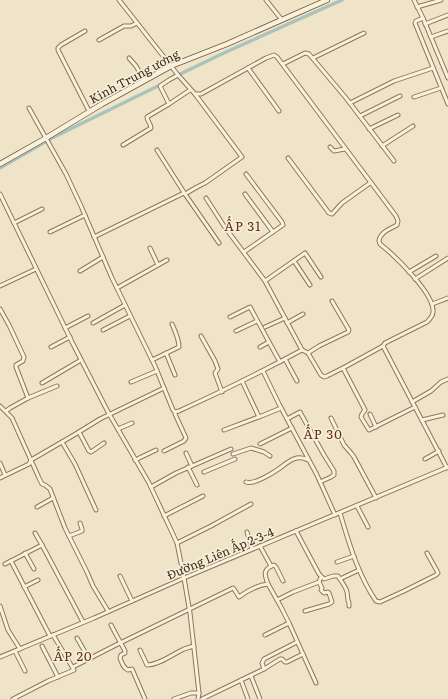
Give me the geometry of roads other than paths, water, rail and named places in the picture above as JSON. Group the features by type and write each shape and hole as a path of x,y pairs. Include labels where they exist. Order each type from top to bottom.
{"street":[{"path":"94,237 205,184 242,157 195,94 178,76 119,0"},
{"path":"266,0 282,20"},
{"name":"Kinh Trung ương","path":"0,164 47,139 89,111 144,80 327,0"},
{"path":"414,0 448,78"},
{"path":"417,7 441,0"},
{"path":"425,24 448,15"},
{"path":"423,18 415,23 448,104"},
{"path":"99,40 124,26 132,26 137,23"},
{"path":"85,31 61,45 58,50 89,111"},
{"path":"431,37 448,31"},
{"path":"313,58 364,33"},
{"path":"283,64 305,53 309,54 360,116 394,161"},
{"path":"195,94 201,94 266,58 274,55 280,60 396,216 398,221 397,225 387,230 379,237 378,241 409,272 426,292 434,310 431,318 427,322 385,343 383,346 324,377 321,375 308,353 302,350 265,281 224,226 206,198"},
{"path":"129,58 136,66 144,80"},
{"path":"248,68 279,111"},
{"path":"350,104 394,81 433,68"},
{"path":"169,104 160,86 178,76"},
{"path":"414,97 441,88"},
{"path":"123,145 151,128 147,117 190,90"},
{"path":"360,116 400,96"},
{"path":"29,108 66,174 117,288 152,360 172,410 175,412 186,438 184,441 164,451"},
{"path":"369,128 398,114"},
{"path":"382,146 413,126"},
{"path":"330,147 334,151 345,149"},
{"path":"157,150 184,193 219,243"},
{"path":"288,158 329,213 332,214 342,203 370,183"},
{"path":"244,252 283,225 246,174"},
{"path":"0,194 81,360 150,487 177,543 184,578 194,646 199,693 198,699"},
{"path":"245,194 273,232"},
{"path":"14,223 42,209"},
{"path":"50,232 85,215"},
{"path":"150,248 158,265"},
{"path":"265,281 305,253 321,277"},
{"path":"409,272 436,256"},
{"path":"80,270 103,257"},
{"path":"415,279 448,258"},
{"path":"117,288 167,260"},
{"path":"294,261 310,285"},
{"path":"0,286 36,269"},
{"path":"432,304 448,298"},
{"path":"308,353 348,332 349,330 332,300"},
{"path":"93,323 125,305"},
{"path":"230,317 250,307 280,362"},
{"path":"0,309 9,324 24,357 23,361 16,365 16,367 28,398"},
{"path":"287,323 303,314"},
{"path":"65,328 88,316"},
{"path":"103,330 130,316"},
{"path":"265,327 285,318"},
{"path":"236,332 257,321"},
{"path":"152,360 179,347 180,345 178,338 172,324"},
{"path":"201,336 215,361 218,369 215,373 222,392"},
{"path":"51,347 70,337"},
{"path":"260,347 269,342"},
{"path":"383,346 448,467"},
{"path":"175,412 222,392 302,350"},
{"path":"166,353 175,375"},
{"path":"285,359 296,381"},
{"path":"42,383 81,360"},
{"path":"343,368 365,410 361,417 369,430 415,407"},
{"path":"131,382 157,371"},
{"path":"263,371 287,420 310,461 334,515"},
{"path":"412,402 431,391 441,382 448,379"},
{"path":"242,381 259,417"},
{"path":"6,411 28,398 57,386"},
{"path":"0,478 29,464 31,460 100,419 164,388"},
{"path":"0,406 12,418 42,484 50,489 69,536 93,586 108,611"},
{"path":"224,430 281,408"},
{"path":"287,420 300,412 334,471 334,475 320,482"},
{"path":"370,414 376,427"},
{"path":"422,420 443,415"},
{"path":"331,418 344,446 354,457 376,498"},
{"path":"118,429 132,423"},
{"path":"260,444 292,428"},
{"path":"79,432 89,451 91,452 104,443"},
{"path":"62,442 75,464 96,510"},
{"path":"233,454 251,448 264,452 270,456"},
{"path":"150,487 188,467 231,449"},
{"path":"135,460 156,450"},
{"path":"425,459 439,451"},
{"path":"186,453 192,466"},
{"path":"246,482 255,482 294,459 302,457 310,461"},
{"path":"204,472 235,459"},
{"path":"0,463 5,475"},
{"path":"188,467 197,485"},
{"name":"Đường Liên Ấp 2-3-4","path":"0,657 448,467"},
{"path":"164,516 203,496"},
{"path":"37,507 53,498"},
{"path":"177,543 251,504"},
{"path":"357,506 368,527"},
{"path":"340,513 359,570 376,601 380,602 437,574 438,572 427,553"},
{"path":"69,536 82,531 80,523"},
{"path":"296,531 318,574 324,579 338,576 346,591 349,606"},
{"path":"247,532 252,549"},
{"path":"35,534 83,622"},
{"path":"5,564 42,545"},
{"path":"260,546 271,566"},
{"path":"25,554 34,569"},
{"path":"337,562 354,556"},
{"path":"11,561 24,587 73,668"},
{"path":"283,581 275,565 271,566 265,572 268,584 289,623 316,683"},
{"path":"340,579 359,570"},
{"path":"120,576 132,601"},
{"path":"305,611 332,602 328,592 324,594 322,592 319,582 321,577"},
{"path":"24,587 38,580"},
{"path":"277,600 319,582"},
{"path":"13,699 58,676 74,670 73,668 89,659 233,588 239,597 262,584 268,584"},
{"path":"0,606 8,630 20,649"},
{"path":"265,635 289,623"},
{"path":"110,625 125,651 120,658 122,663 125,669 132,669 145,699"},
{"path":"77,638 89,659"},
{"path":"264,669 262,663 264,659 297,642"},
{"path":"42,646 58,676"},
{"path":"140,650 145,662 151,665 194,646"},
{"path":"15,651 25,671"},
{"path":"202,699 251,676 280,659 285,662 302,654"},
{"path":"251,676 260,699"},
{"path":"241,680 248,699"},
{"path":"174,699 191,693 199,693"}],"waterway":[{"path":"176,76 342,0"},
{"path":"0,168 52,138 162,84"}],"district":[{"name":"ẤP 31","path":"243,225"},
{"name":"ẤP 30","path":"323,433"},
{"name":"ẤP 20","path":"73,655"}]}
